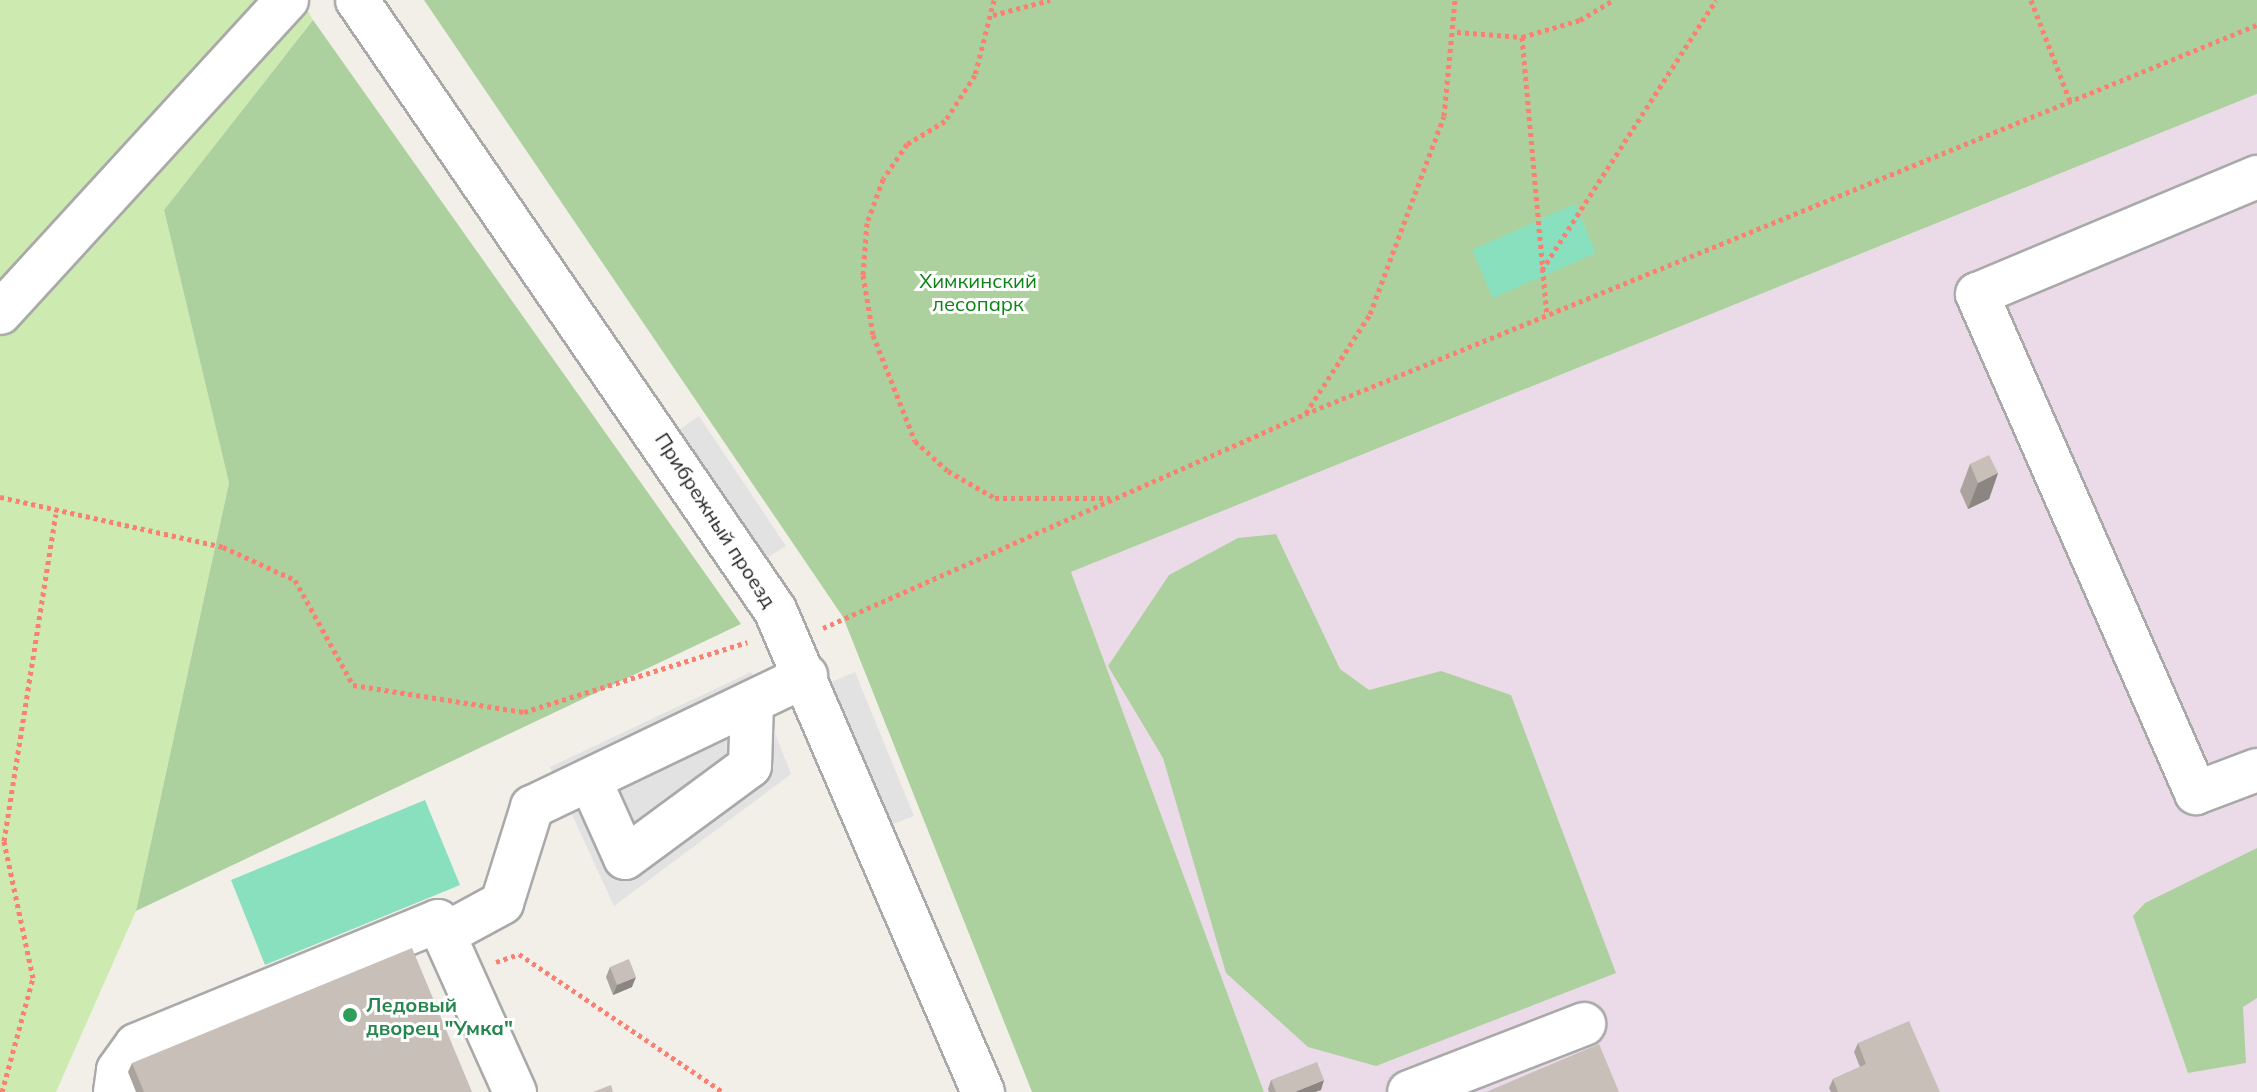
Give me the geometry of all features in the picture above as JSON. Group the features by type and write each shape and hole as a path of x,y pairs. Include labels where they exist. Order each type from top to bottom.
{"street":[{"path":"0,313 287,0"},
{"name":"Прибрежный проезд","path":"357,0 686,471 750,568 806,676 983,1092"},
{"path":"2253,189 1977,294 2196,793 2257,770"},
{"path":"445,934 502,903 532,807 806,676"},
{"path":"590,780 625,858 750,766 752,703"},
{"path":"115,1092 118,1070 136,1045 438,921 466,973 515,1092"},
{"path":"1409,1092 1584,1024"}],"path":[{"path":"994,0 993,15 975,75 945,121 907,144 883,179 867,223 863,275 873,335 915,441 948,471 995,498 1116,497"},
{"path":"993,15 1050,0"},
{"path":"1305,414 1370,314 1444,116 1457,32 1455,0"},
{"path":"1457,32 1522,37 1580,20 1613,0"},
{"path":"1542,270 1716,0"},
{"path":"2031,0 2070,101"},
{"path":"811,619 817,630 1305,414 2257,25"},
{"path":"1522,37 1547,315"},
{"path":"0,497 56,514 223,547 295,580 353,685 524,712 760,638"},
{"path":"2,1092 33,978 4,841 56,514"},
{"path":"466,973 519,954 723,1092"}],"shaded area":[{"path":"2257,94 2257,1092 1264,1092 1071,572"},
{"path":"699,416 786,546 762,561 676,432"},
{"path":"751,672 791,774 614,906 550,767"},
{"path":"855,672 914,816 888,826 829,683"}],"green space":[{"path":"0,0 302,0 313,20 164,210 229,483 136,911 56,1092 0,1092"},
{"name":"Химкинский лесопарк","path":"424,0 2257,0 2257,94 1071,572 1264,1092 1032,1092 843,617"},
{"path":"313,20 741,624 136,911 229,483 164,210"},
{"path":"1575,204 1596,253 1493,298 1472,250"},
{"path":"1276,534 1340,669 1369,690 1441,671 1511,695 1616,973 1376,1066 1308,1047 1226,973 1163,758 1108,666 1169,575 1238,538"},
{"path":"425,800 460,885 265,965 231,880"},
{"path":"2257,848 2257,998 2243,1007 2246,1063 2188,1073 2133,916 2145,903"}],"building":[{"path":"1989,455 1998,473 1978,483 1970,464"},
{"name":"Ледовый дворец \"Умка\"","path":"412,948 472,1092 144,1092 132,1063"},
{"path":"629,959 636,977 617,985 610,967"},
{"path":"1909,1021 1940,1092 1838,1092 1833,1079 1866,1064 1858,1043"},
{"path":"1599,1044 1619,1092 1486,1092"},
{"path":"1317,1062 1324,1080 1295,1092 1276,1092 1271,1080"},
{"path":"611,1085 613,1092 593,1092"}],"place":[{"name":"Ледовый дворец \"Умка\"","path":"350,1015"}]}
